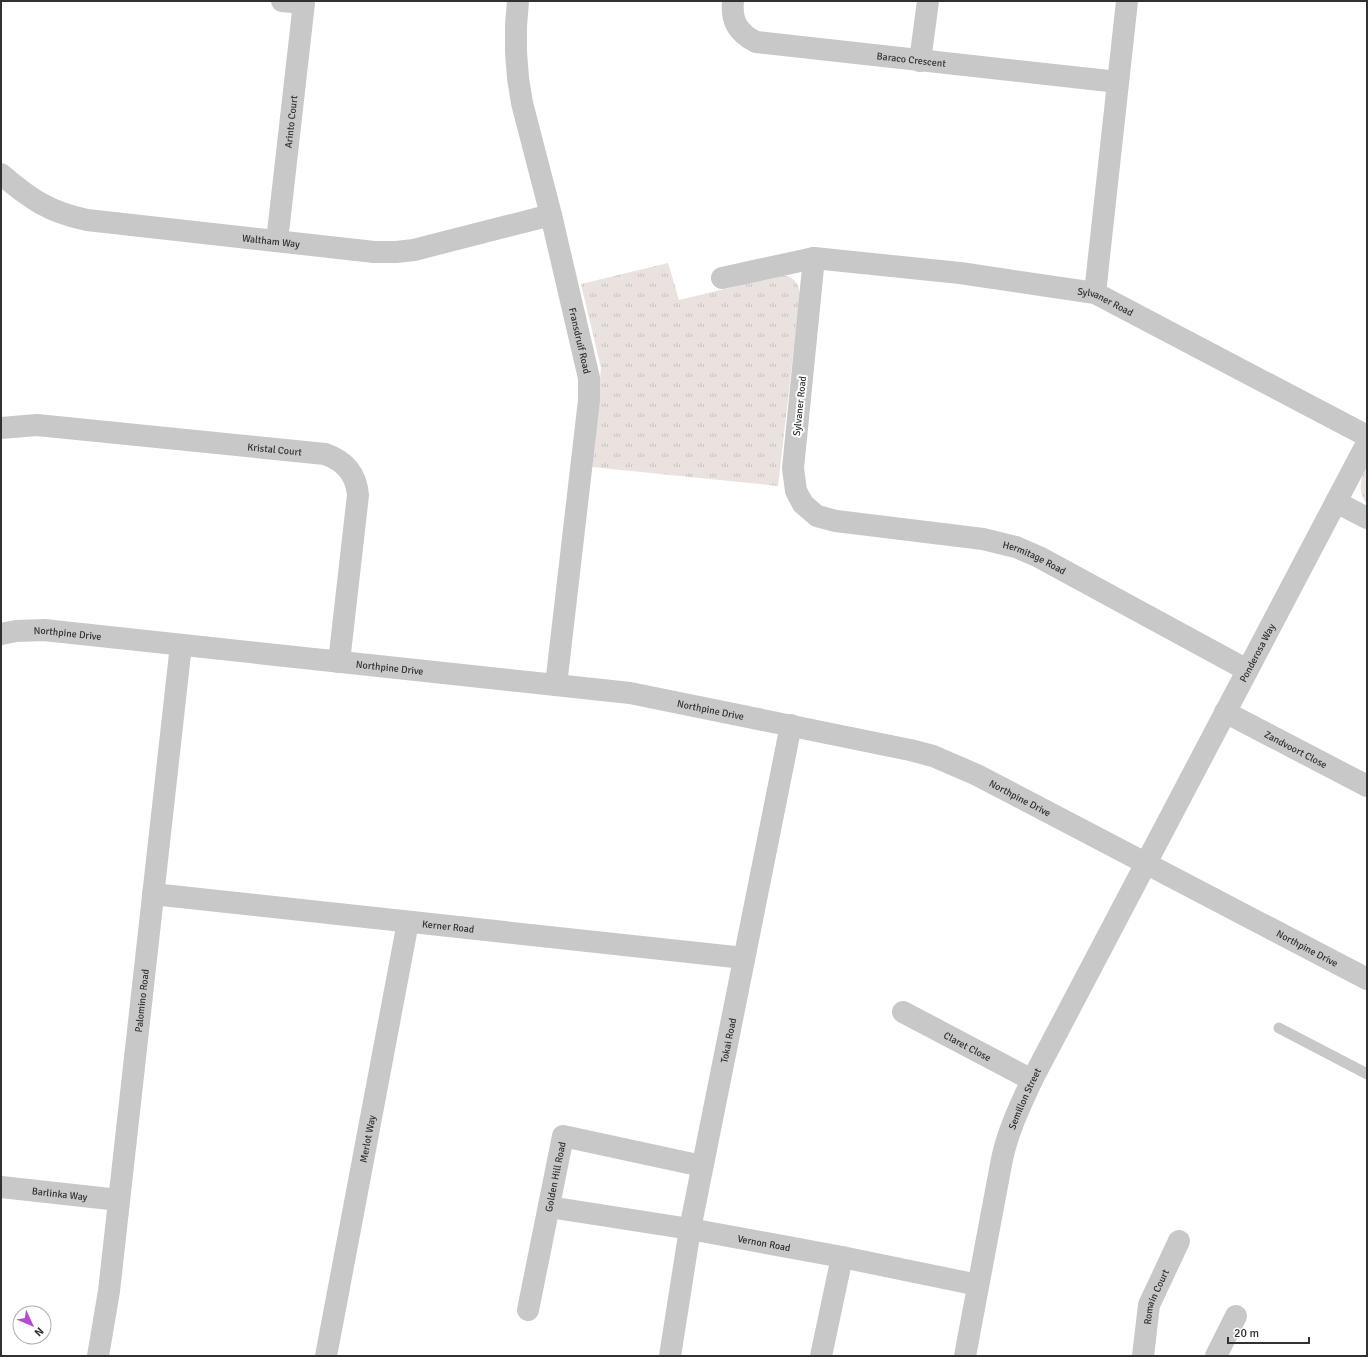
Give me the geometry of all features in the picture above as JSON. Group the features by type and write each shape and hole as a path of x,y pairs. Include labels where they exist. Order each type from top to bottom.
{"street":[{"name":"Arinto Court","path":"277,241 304,2 282,1"},
{"name":"Fransdruif Road","path":"518,1 516,52 522,104 551,215 589,378 588,408 556,685"},
{"name":"Baraco Crescent","path":"733,1 733,12 736,24 740,31 748,38 756,42 1118,82"},
{"path":"920,61 928,1"},
{"path":"1095,293 1127,1"},
{"name":"Waltham Way","path":"1,174 34,200 54,211 88,220 374,252 414,250 551,215"},
{"name":"Sylvaner Road","path":"803,504 796,491 793,468 814,258"},
{"name":"Sylvaner Road","path":"722,278 814,258 960,273 1095,293 1367,436"},
{"name":"Kristal Court","path":"1,428 37,425 325,454 343,462 354,477 358,495 339,662"},
{"name":"Ponderosa Way","path":"1146,864 1367,443"},
{"path":"1336,502 1367,518"},
{"name":"Hermitage Road","path":"803,504 817,516 836,521 983,539 1016,547 1039,557 1247,670"},
{"name":"Northpine Drive","path":"1,634 16,631 44,630 630,693 910,750 948,762 977,775 1367,979"},
{"name":"Palomino Road","path":"98,1356 109,1291 181,645"},
{"name":"Zandvoort Close","path":"1225,712 1367,786"},
{"name":"Tokai Road","path":"670,1356 690,1229 702,1166 791,725"},
{"name":"Semillon Street","path":"965,1356 1006,1139 1032,1080 1146,864"},
{"name":"Kerner Road","path":"153,894 744,958"},
{"name":"Merlot Way","path":"326,1356 408,922"},
{"name":"Claret Close","path":"903,1012 1032,1080"},
{"name":"Golden Hill Road","path":"528,1310 563,1136 702,1166"},
{"name":"Barlinka Way","path":"1,1187 119,1200"},
{"name":"Vernon Road","path":"549,1207 690,1229 842,1256 978,1285"},
{"name":"Romain Court","path":"1143,1356 1149,1305 1179,1241"},
{"path":"821,1356 842,1256"},
{"path":"1216,1356 1236,1316"}],"lane":[{"path":"1280,1028 1367,1074"}],"green space":[{"path":"668,263 679,300 783,275 790,277 797,284 800,295 778,486 592,467 601,368 581,284"},
{"path":"1367,465 1367,504 1362,495 1361,480"}]}
